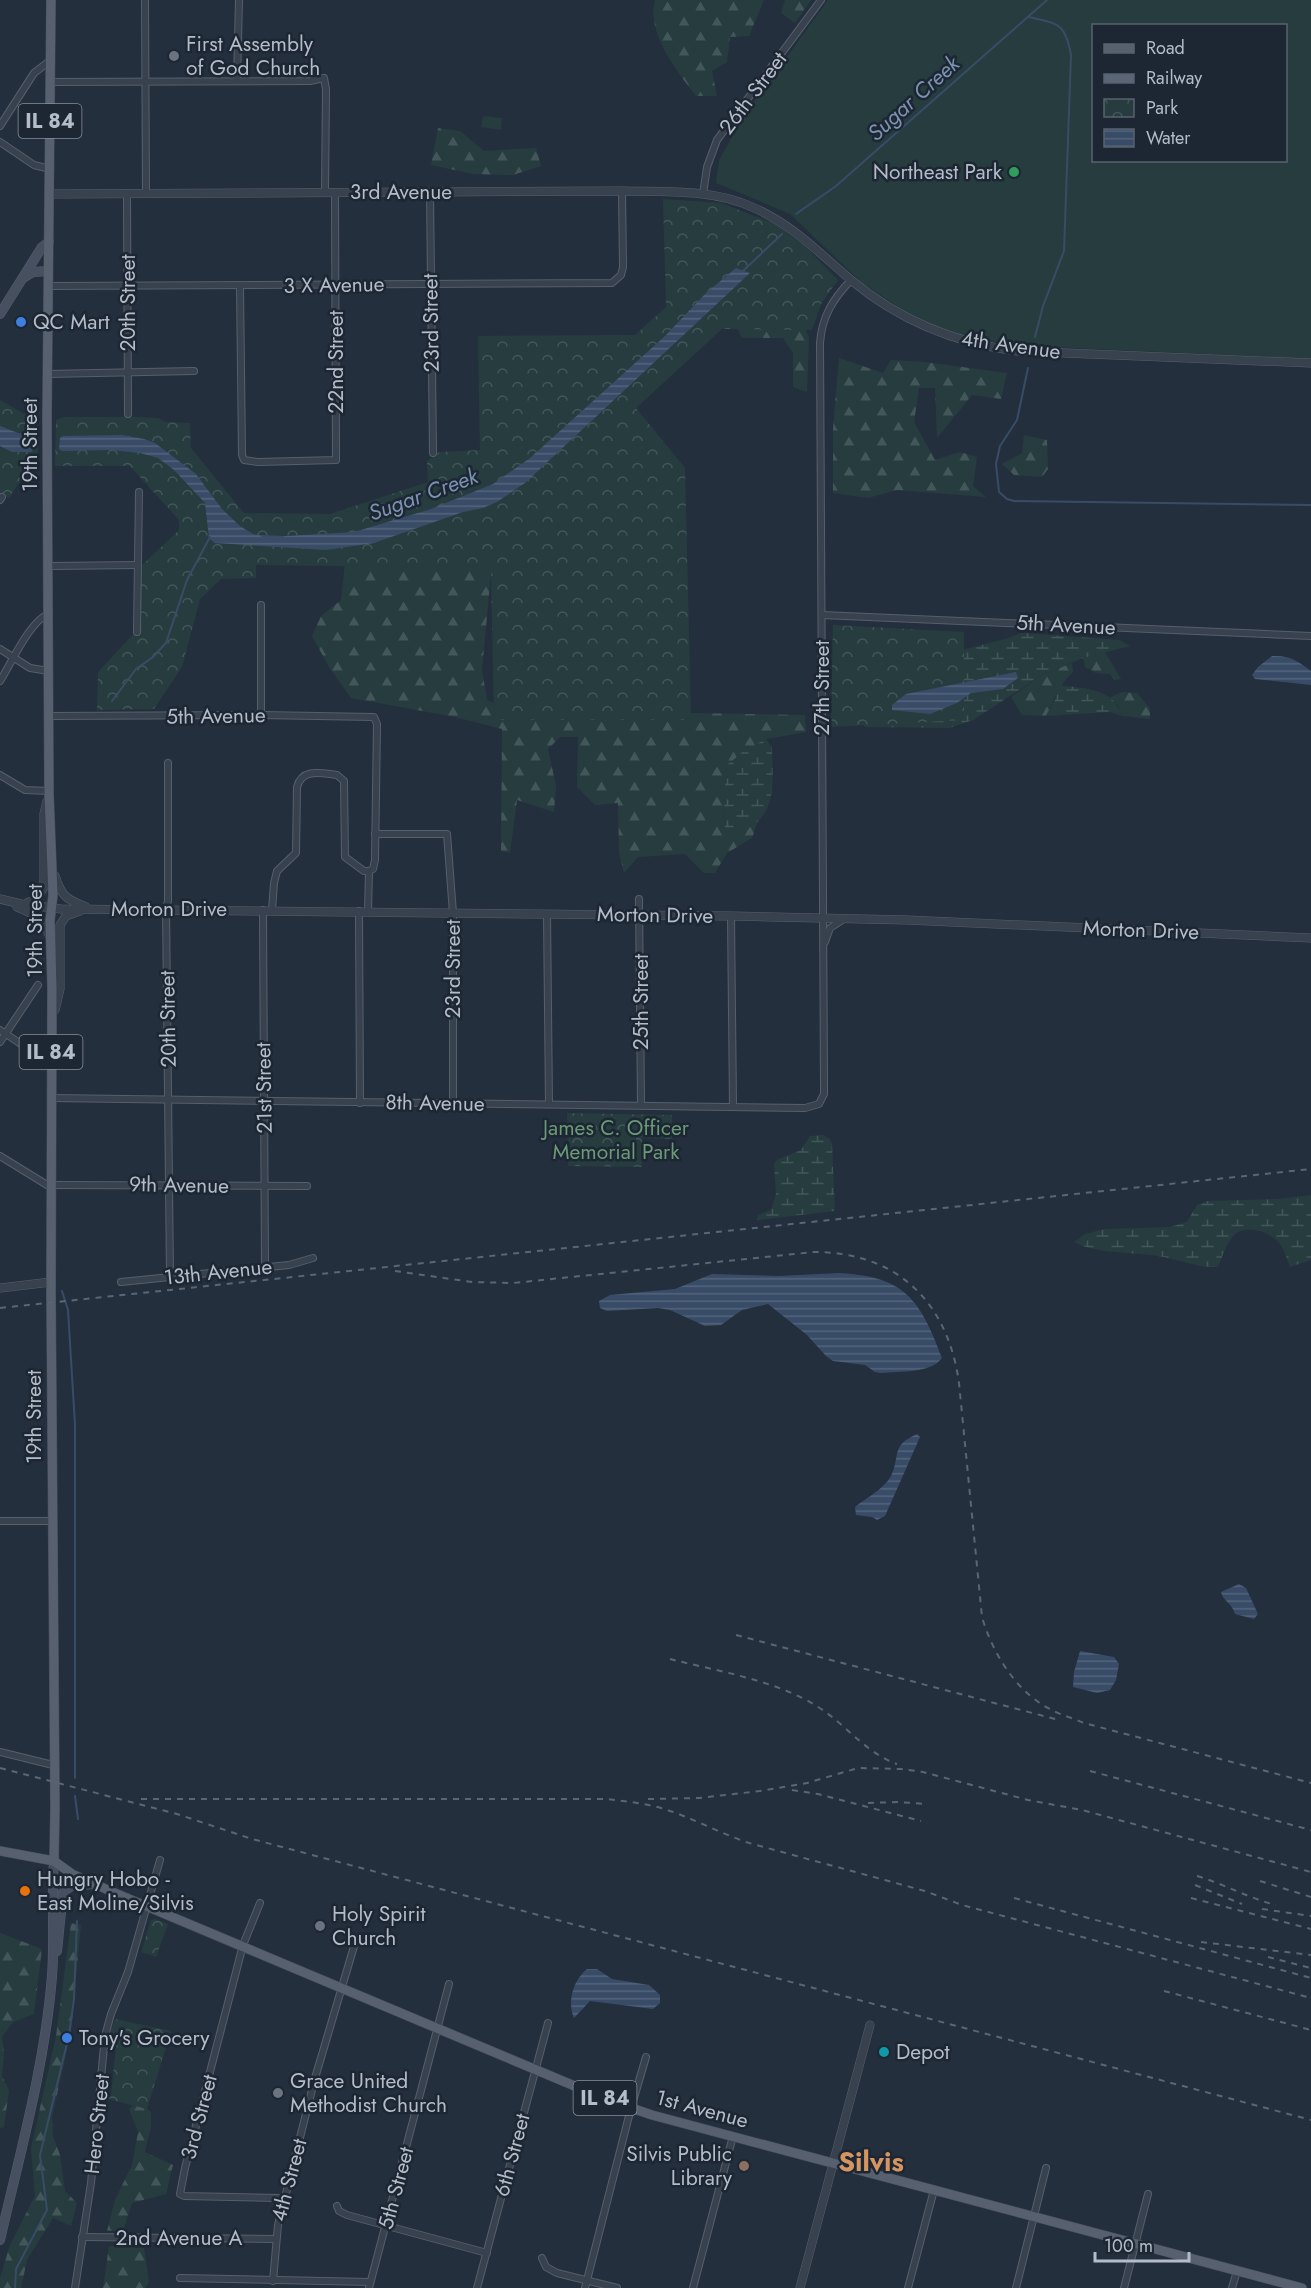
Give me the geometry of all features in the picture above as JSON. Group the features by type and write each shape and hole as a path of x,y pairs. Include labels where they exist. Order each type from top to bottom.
{"main road":[{"name":"19th Street","path":"51,0 48,374 49,716 53,872 50,940 54,1861"},
{"path":"0,314 42,246 49,242"},
{"path":"23,278 33,272 48,271"},
{"path":"0,1851 54,1861 52,1974"},
{"name":"1st Avenue","path":"54,1861 72,1874 631,2108 1302,2288"},
{"path":"0,2240 35,2086 59,1934 62,1895 73,1885 96,1884"}],"street":[{"path":"145,0 146,193"},
{"path":"237,81 239,0"},
{"name":"26th Street","path":"703,194 707,167 717,140 821,0"},
{"path":"0,126 34,73 51,60"},
{"path":"51,81 310,81 324,78 326,89 325,192"},
{"path":"0,142 34,165 50,169"},
{"name":"3rd Avenue","path":"49,194 622,191 703,194 751,206"},
{"name":"3 X Avenue","path":"48,286 612,283 619,278 622,267 622,191"},
{"name":"22nd Street","path":"240,286 242,454 244,460 258,462 336,460 335,192"},
{"name":"23rd Street","path":"430,192 433,453"},
{"name":"20th Street","path":"127,193 128,414"},
{"name":"4th Avenue","path":"751,206 791,228 881,303 927,328 948,336 992,347 1061,353 1311,363"},
{"name":"27th Street","path":"819,1104 824,1094 821,330 831,304 851,280"},
{"path":"48,374 194,371"},
{"path":"137,632 139,492"},
{"path":"49,566 138,565"},
{"path":"261,605 261,715"},
{"path":"0,681 39,618 49,614"},
{"name":"5th Avenue","path":"822,615 1311,636"},
{"path":"0,649 30,668 49,671"},
{"name":"5th Avenue","path":"49,716 365,715 374,717 378,724 375,834"},
{"name":"20th Street","path":"168,763 168,901 166,908 170,1276"},
{"path":"272,910 277,871 297,854 298,783 303,776 324,773 337,775 344,781 345,856 364,871 373,869 375,834"},
{"path":"0,775 25,790 50,793 44,814 43,890 35,901 21,904"},
{"name":"23rd Street","path":"375,834 447,834 453,912 453,1104"},
{"path":"368,911 369,871"},
{"path":"53,872 60,891 65,897 89,908"},
{"name":"25th Street","path":"639,899 641,1105"},
{"path":"1,900 37,916 46,928 50,940"},
{"name":"Morton Drive","path":"1,900 52,907 89,908 823,918 1311,938"},
{"path":"51,1026 60,989 60,925 66,916 89,908"},
{"name":"21st Street","path":"263,910 266,1267"},
{"path":"358,911 360,1103"},
{"path":"547,914 549,1104"},
{"path":"731,916 733,1106"},
{"path":"823,951 830,928 846,919"},
{"path":"0,1042 3,1031 38,985"},
{"path":"3,1031 51,1064"},
{"name":"8th Avenue","path":"51,1098 805,1108 819,1104"},
{"path":"0,1156 52,1186"},
{"name":"9th Avenue","path":"52,1186 307,1186"},
{"name":"13th Avenue","path":"121,1282 289,1265 313,1258"},
{"path":"2,1287 51,1282"},
{"path":"0,1521 53,1521"},
{"path":"0,1752 53,1765"},
{"name":"Hero Street","path":"75,2288 91,2184 105,2036 128,1972 160,1860"},
{"name":"3rd Street","path":"260,1903 243,1945 180,2193 184,2196 285,2200"},
{"name":"4th Street","path":"273,2280 275,2239 315,2078 355,1942"},
{"name":"5th Street","path":"370,2285 449,1984"},
{"name":"6th Street","path":"477,2288 548,2023"},
{"path":"800,2288 870,2025"},
{"path":"585,2288 646,2057"},
{"path":"693,2288 733,2136"},
{"path":"1016,2288 1046,2168"},
{"path":"908,2288 934,2190"},
{"path":"1124,2288 1148,2194"},
{"path":"337,2206 339,2211 347,2215 487,2253"},
{"name":"2nd Avenue A","path":"82,2237 275,2239"},
{"path":"542,2258 546,2267 551,2270 617,2288"},
{"path":"1232,2288 1237,2271"},
{"path":"180,2278 370,2285"}],"green space":[{"path":"655,0 764,0 749,36 730,37 727,62 712,71 717,96 696,96 672,63 655,25 653,13"},
{"path":"785,0 811,0 795,23 781,13"},
{"name":"Northeast Park","path":"828,0 1311,0 1311,359 1011,345 964,336 907,313 861,282 790,214 716,183 719,160 744,116"},
{"path":"483,116 502,118 501,130 481,127"},
{"path":"438,128 460,131 484,151 536,148 541,166 513,175 473,174 431,165"},
{"path":"663,199 721,203 775,224 805,246 838,280 822,302 812,330 722,329 636,408 685,468 691,720 494,720 491,568 256,565 256,578 221,579 200,599 182,667 154,709 97,710 98,672 139,628 140,567 179,530 179,520 130,466 55,466 56,420 64,417 137,417 190,423 191,448 244,513 330,514 428,482 427,461 439,452 480,450 478,336 635,335 666,307"},
{"path":"732,317 801,319 809,338 807,392 793,387 793,353 783,338 742,338"},
{"path":"839,358 883,373 891,360 1007,373 1001,399 972,395 937,438 935,388 919,388 914,422 935,460 960,452 977,457 973,486 986,497 897,490 868,498 833,493 833,428"},
{"path":"0,400 37,421 38,466 29,467 9,498 0,493"},
{"path":"1024,435 1047,440 1048,469 1042,477 1014,475 1002,464 1022,453"},
{"path":"494,540 482,670 487,700 511,710 805,715 806,732 766,739 727,765 724,796 725,832 747,828 758,821 752,838 727,853 715,873 704,873 685,854 638,857 624,873 619,853 618,803 595,805 577,787 578,737 560,737 548,749 556,786 554,812 517,800 510,853 501,851 502,729 455,717 351,698 329,667 312,636 321,616 341,600 345,563"},
{"path":"833,625 964,632 964,720 831,727"},
{"path":"1022,633 1119,640 1130,646 1083,658 1044,674 973,720 949,728 865,727 856,714 958,651"},
{"path":"1105,652 1121,679 1115,680 1110,674 1096,673 1085,667 1083,658"},
{"path":"1072,663 1073,672 1060,688 1046,716 1022,715 1011,697 1044,674"},
{"path":"1059,685 1097,691 1112,699 1122,716 1110,712 1046,716 1055,700"},
{"path":"1122,692 1137,693 1150,708 1150,719 1122,716 1118,705 1109,698"},
{"path":"766,739 772,747 773,781 765,813 748,828 725,832 724,796 727,765 745,750"},
{"name":"James C. Officer Memorial Park","path":"567,1113 672,1115 672,1139 642,1138 642,1167 568,1166"},
{"path":"823,1135 830,1139 832,1144 835,1211 757,1220 758,1215 771,1210 776,1194 774,1164 777,1160 801,1150 810,1136"},
{"path":"624,1138 636,1138 636,1158 624,1158"},
{"path":"1311,1195 1311,1260 1290,1267 1276,1240 1264,1233 1251,1230 1238,1232 1233,1236 1218,1267 1195,1265 1158,1256 1104,1251 1074,1242 1085,1234 1104,1229 1170,1227 1187,1222 1197,1205 1208,1201 1278,1199"},
{"path":"155,1919 168,1924 156,1957 141,1952 151,1920"},
{"path":"71,1923 81,1925 71,2032 52,2117 53,2136 60,2155 65,2191 77,2203 71,2226 53,2218 27,2260 21,2288 0,2288 0,2278 10,2245 35,2196 31,2148 56,2036"},
{"path":"0,1933 42,1949 34,2014 13,2022 2,2037 4,2053 2,2076 9,2090 4,2127 0,2128"},
{"path":"115,2019 171,2031 147,2109 104,2098 111,2096 117,2035 110,2033"},
{"path":"139,2101 151,2112 151,2126 145,2152 173,2165 166,2194 132,2203 123,2231 107,2231 115,2200 132,2165 138,2132 129,2109"},
{"path":"109,2246 144,2248 149,2282 145,2288 103,2288"}],"water":[{"name":"Sugar Creek","path":"736,268 750,273 525,483 497,502 483,508 463,512 374,543 326,550 215,543 209,538 205,503 174,470 158,458 140,453 111,450 62,451 59,449 62,436 122,435 144,439 155,443 196,474 222,509 240,526 253,534 270,537 354,532 431,509 493,484 530,458 665,336 706,293"},
{"path":"0,426 31,435 34,438 34,449 31,452 12,452 0,446"},
{"path":"1272,656 1288,658 1306,667 1311,671 1311,685 1255,679 1252,675"},
{"path":"1016,672 1018,678 1003,689 971,693 957,703 930,714 892,710 892,705 906,694"},
{"path":"840,1273 881,1280 908,1295 926,1321 942,1358 930,1367 922,1369 881,1373 865,1365 833,1361 807,1335 768,1304 742,1310 721,1325 705,1326 670,1310 658,1308 607,1311 600,1308 599,1301 610,1295 675,1289 712,1274 779,1276"},
{"path":"917,1434 920,1437 885,1516 877,1520 856,1515 855,1507 888,1481 903,1443"},
{"path":"1239,1584 1246,1588 1258,1614 1254,1619 1235,1614 1222,1595 1221,1592"},
{"path":"1080,1651 1114,1657 1119,1664 1116,1680 1110,1690 1097,1693 1073,1687 1074,1672"},
{"path":"587,1969 597,1969 612,1979 649,1985 660,1995 660,2003 653,2009 590,2001 574,2018 571,1998 578,1979"}],"waterway":[{"name":"Sugar Creek","path":"796,214 836,186 1047,0"},
{"path":"1029,17 1059,26 1066,36 1071,55 1064,251 1043,306 1035,337"},
{"name":"Sugar Creek","path":"743,271 782,234"},
{"path":"1028,368 1017,420 1000,446 996,464 999,492 1007,499 1014,501 1311,505"},
{"name":"Sugar Creek","path":"262,536 283,537"},
{"path":"112,701 136,669 153,657 166,643 187,580 210,537"},
{"path":"62,1291 68,1310 75,1425 75,1778"},
{"path":"75,1796 78,1819"},
{"path":"15,2288 16,2269 47,2210 40,2155 69,2035 74,1999 77,1921"}],"railway":[{"path":"0,1308 1311,1169"},
{"path":"395,1271 472,1282 513,1283 814,1252 844,1254 870,1261 893,1272 913,1287 930,1306 943,1328 953,1354 959,1383 982,1617 992,1644 1016,1682 1038,1702 1084,1723 1311,1783"},
{"path":"736,1635 1059,1720"},
{"path":"670,1659 745,1677 799,1696 826,1712 874,1752 897,1764"},
{"path":"0,1768 177,1814 252,1839 1311,2120"},
{"path":"648,1799 699,1798 760,1791 807,1783 858,1768 901,1769 923,1772 1028,1800 1082,1810 1311,1872"},
{"path":"1090,1771 1311,1830"},
{"path":"792,1790 818,1794 921,1821"},
{"path":"141,1799 606,1799 640,1803 672,1812 749,1843 925,1891 962,1905 1311,1998"},
{"path":"868,1803 925,1804"},
{"path":"1197,1876 1276,1905"},
{"path":"1260,1881 1311,1897"},
{"path":"1195,1885 1242,1904"},
{"path":"1014,1898 1311,1978"},
{"path":"1191,1898 1311,1929"},
{"path":"1262,1909 1311,1916"},
{"path":"1201,1942 1311,1955"},
{"path":"1268,1957 1311,1968"},
{"path":"1164,1991 1311,2030"}],"place":[{"name":"First Assembly of God Church","path":"174,56"},
{"name":"Northeast Park","path":"1014,172"},
{"name":"QC Mart","path":"21,322"},
{"name":"Hungry Hobo - East Moline/Silvis","path":"25,1891"},
{"name":"Holy Spirit Church","path":"320,1926"},
{"name":"Tony's Grocery","path":"67,2038"},
{"name":"Depot","path":"884,2052"},
{"name":"Grace United Methodist Church","path":"278,2093"},
{"name":"Silvis Public Library","path":"744,2166"}],"district":[{"name":"Silvis","path":"871,2161"}]}
